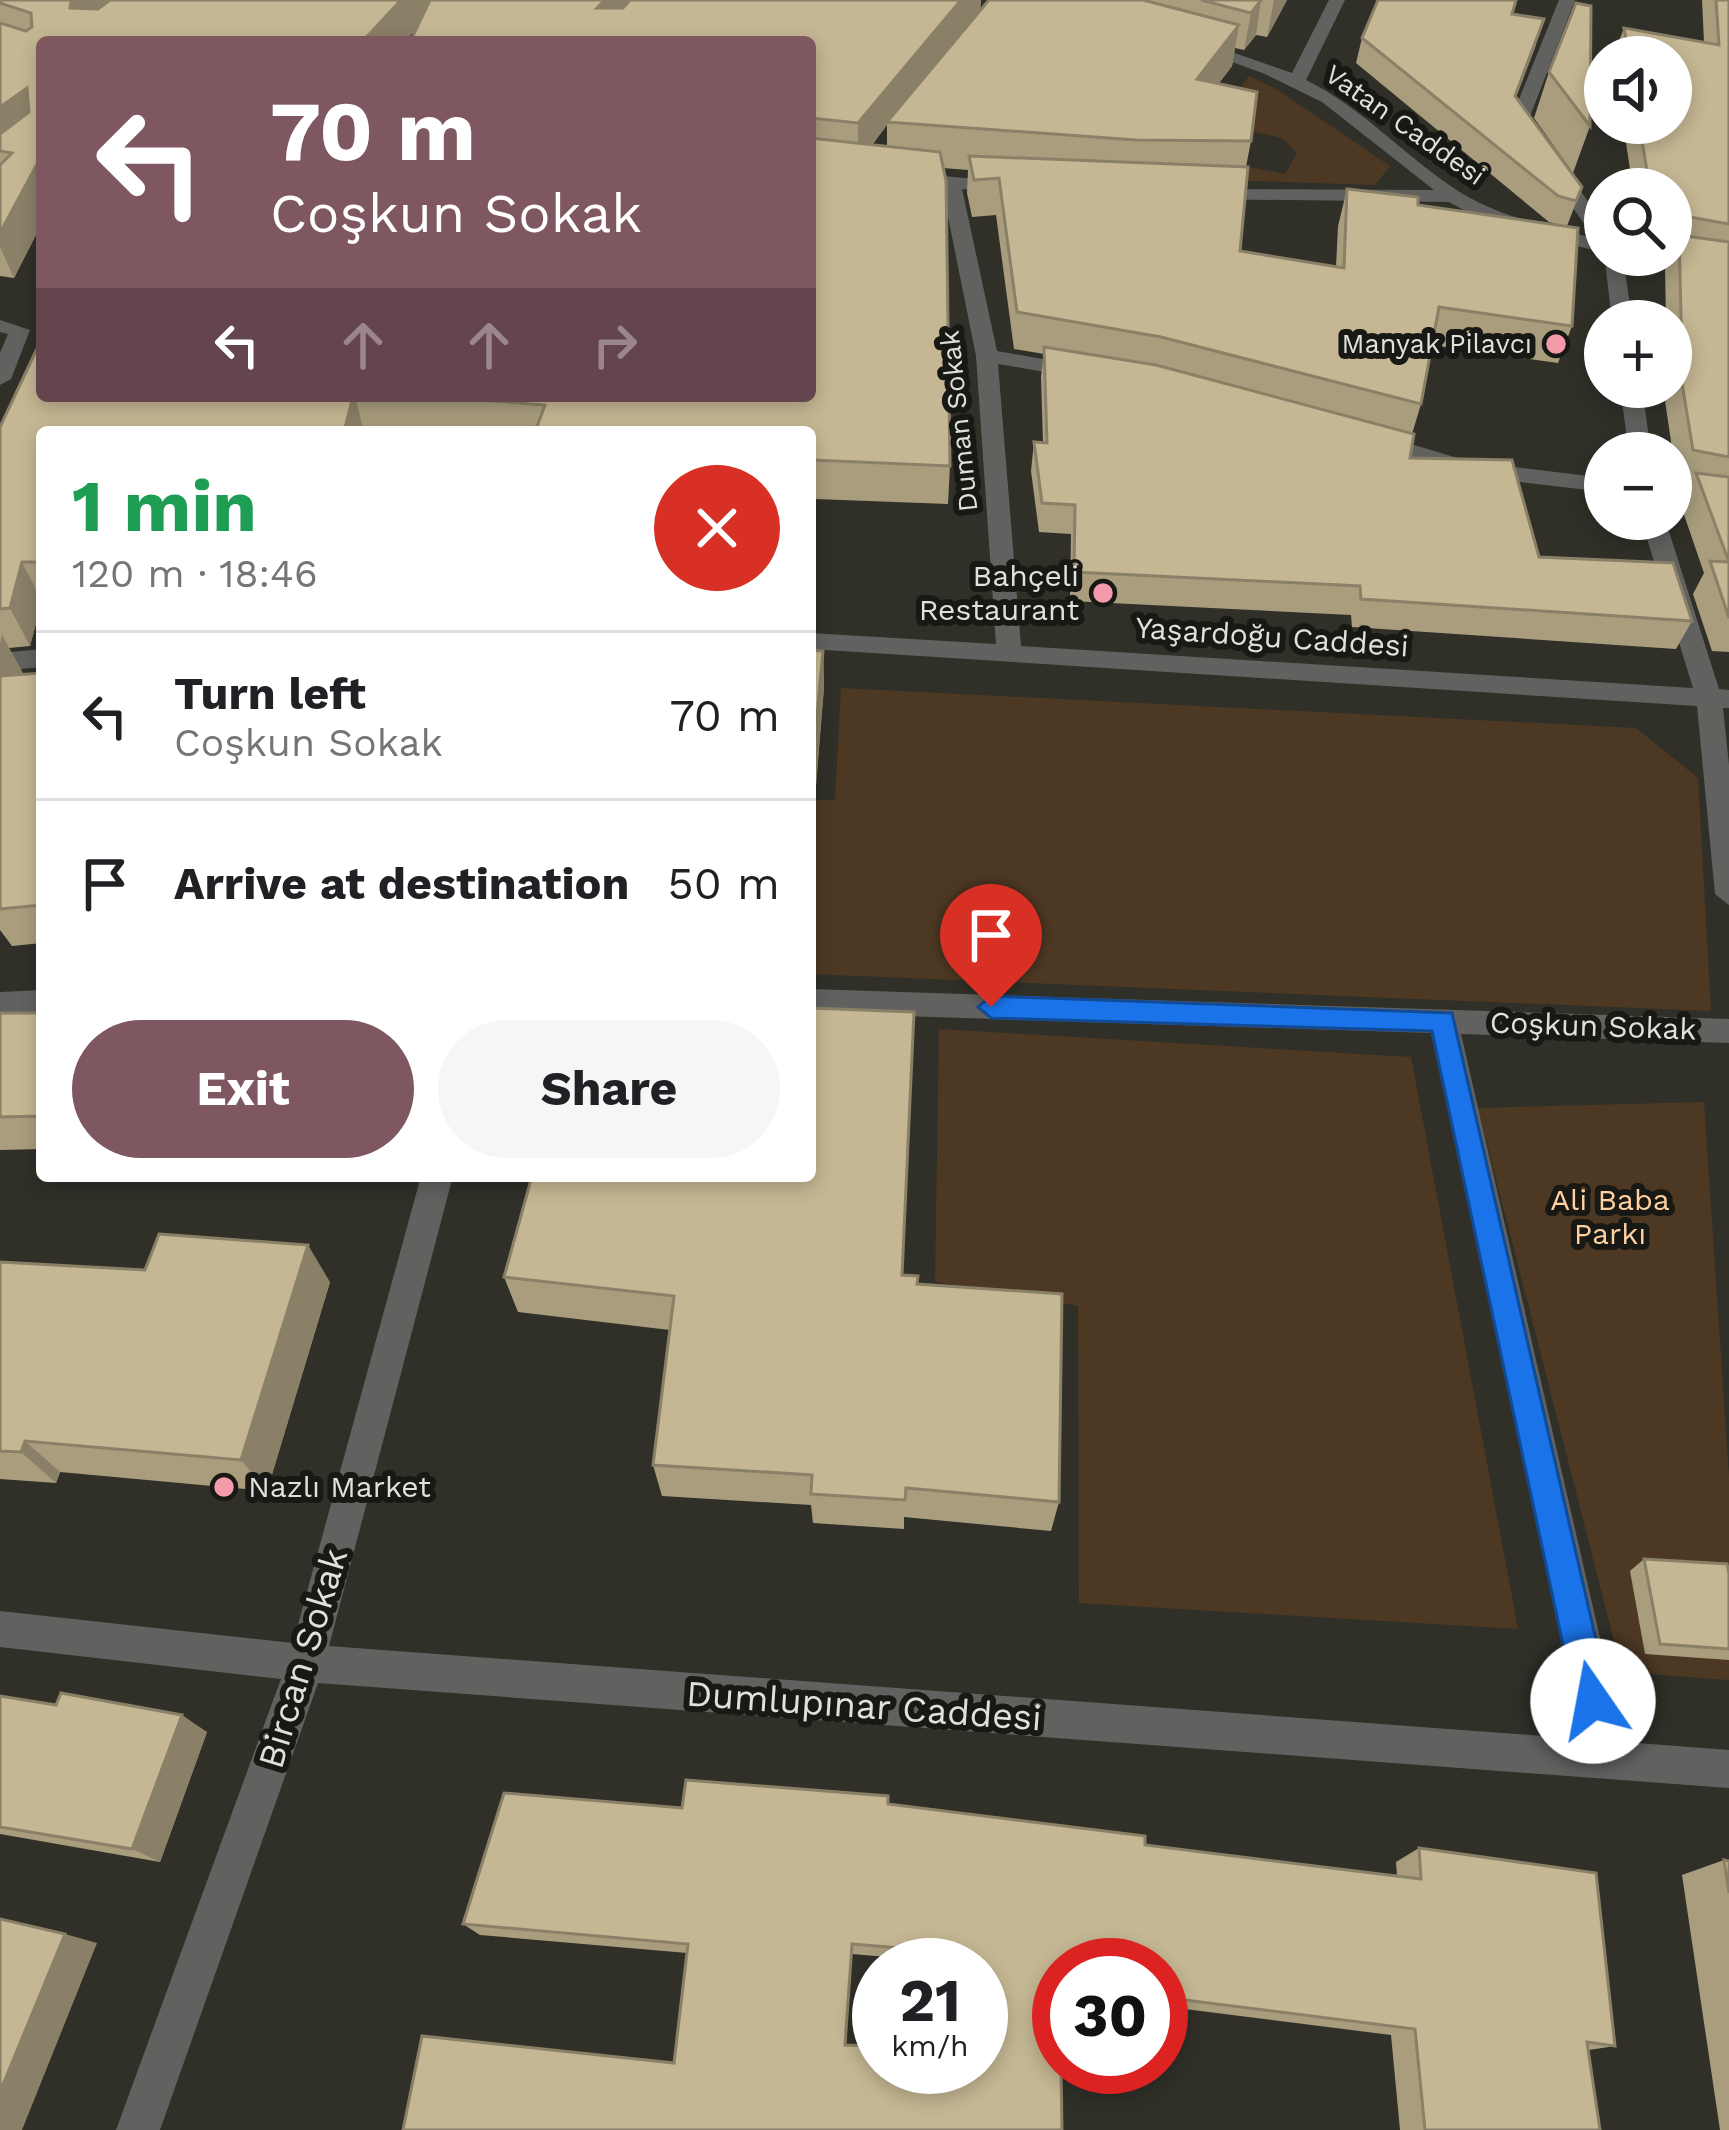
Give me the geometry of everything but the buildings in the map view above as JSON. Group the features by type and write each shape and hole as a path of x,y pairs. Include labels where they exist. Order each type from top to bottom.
{"street":[{"path":"1296,82 1337,0"},
{"path":"1567,0 1520,119 1584,212"},
{"name":"Vatan Caddesi","path":"1169,37 1328,98 1453,196 1493,218 1584,238"},
{"path":"886,176 1038,189"},
{"name":"Duman Sokak","path":"951,184 987,356 1009,654"},
{"path":"1171,195 1453,196"},
{"path":"1692,261 1729,266"},
{"path":"0,326 20,330 0,379"},
{"path":"987,356 1112,377"},
{"path":"1360,437 1469,469 1584,483"},
{"path":"1692,496 1729,500"},
{"path":"1661,540 1719,698 1729,894"},
{"name":"Yaşardoğu Caddesi","path":"816,641 1719,698"},
{"path":"0,662 36,659"},
{"name":"Coşkun Sokak","path":"816,1001 1729,1031"},
{"path":"0,1004 36,1002"},
{"path":"1443,1021 1609,1762"},
{"name":"Bircan Sokak","path":"138,2130 306,1663 434,1182"},
{"name":"Dumlupınar Caddesi","path":"0,1629 306,1663 1729,1769"}],"green space":[{"path":"1249,76 1390,166 1375,185 1167,178 1185,154 1285,174 1297,153 1282,138 1215,123"},
{"path":"841,688 1636,728 1698,778 1711,1011 816,974 816,800 835,800"},
{"path":"939,1029 1411,1057 1518,1629 1079,1603 1078,1306 935,1282"},
{"name":"Ali Baba Parkı","path":"1704,1102 1729,1476 1729,1680 1622,1672 1478,1108"}],"place":[{"name":"Manyak Pilavcı","path":"1556,344"},
{"name":"Bahçeli Restaurant","path":"1103,593"},
{"name":"Nazlı Market","path":"224,1487"}],"route":[{"path":"991,1007 1443,1021 1593,1701"}]}
